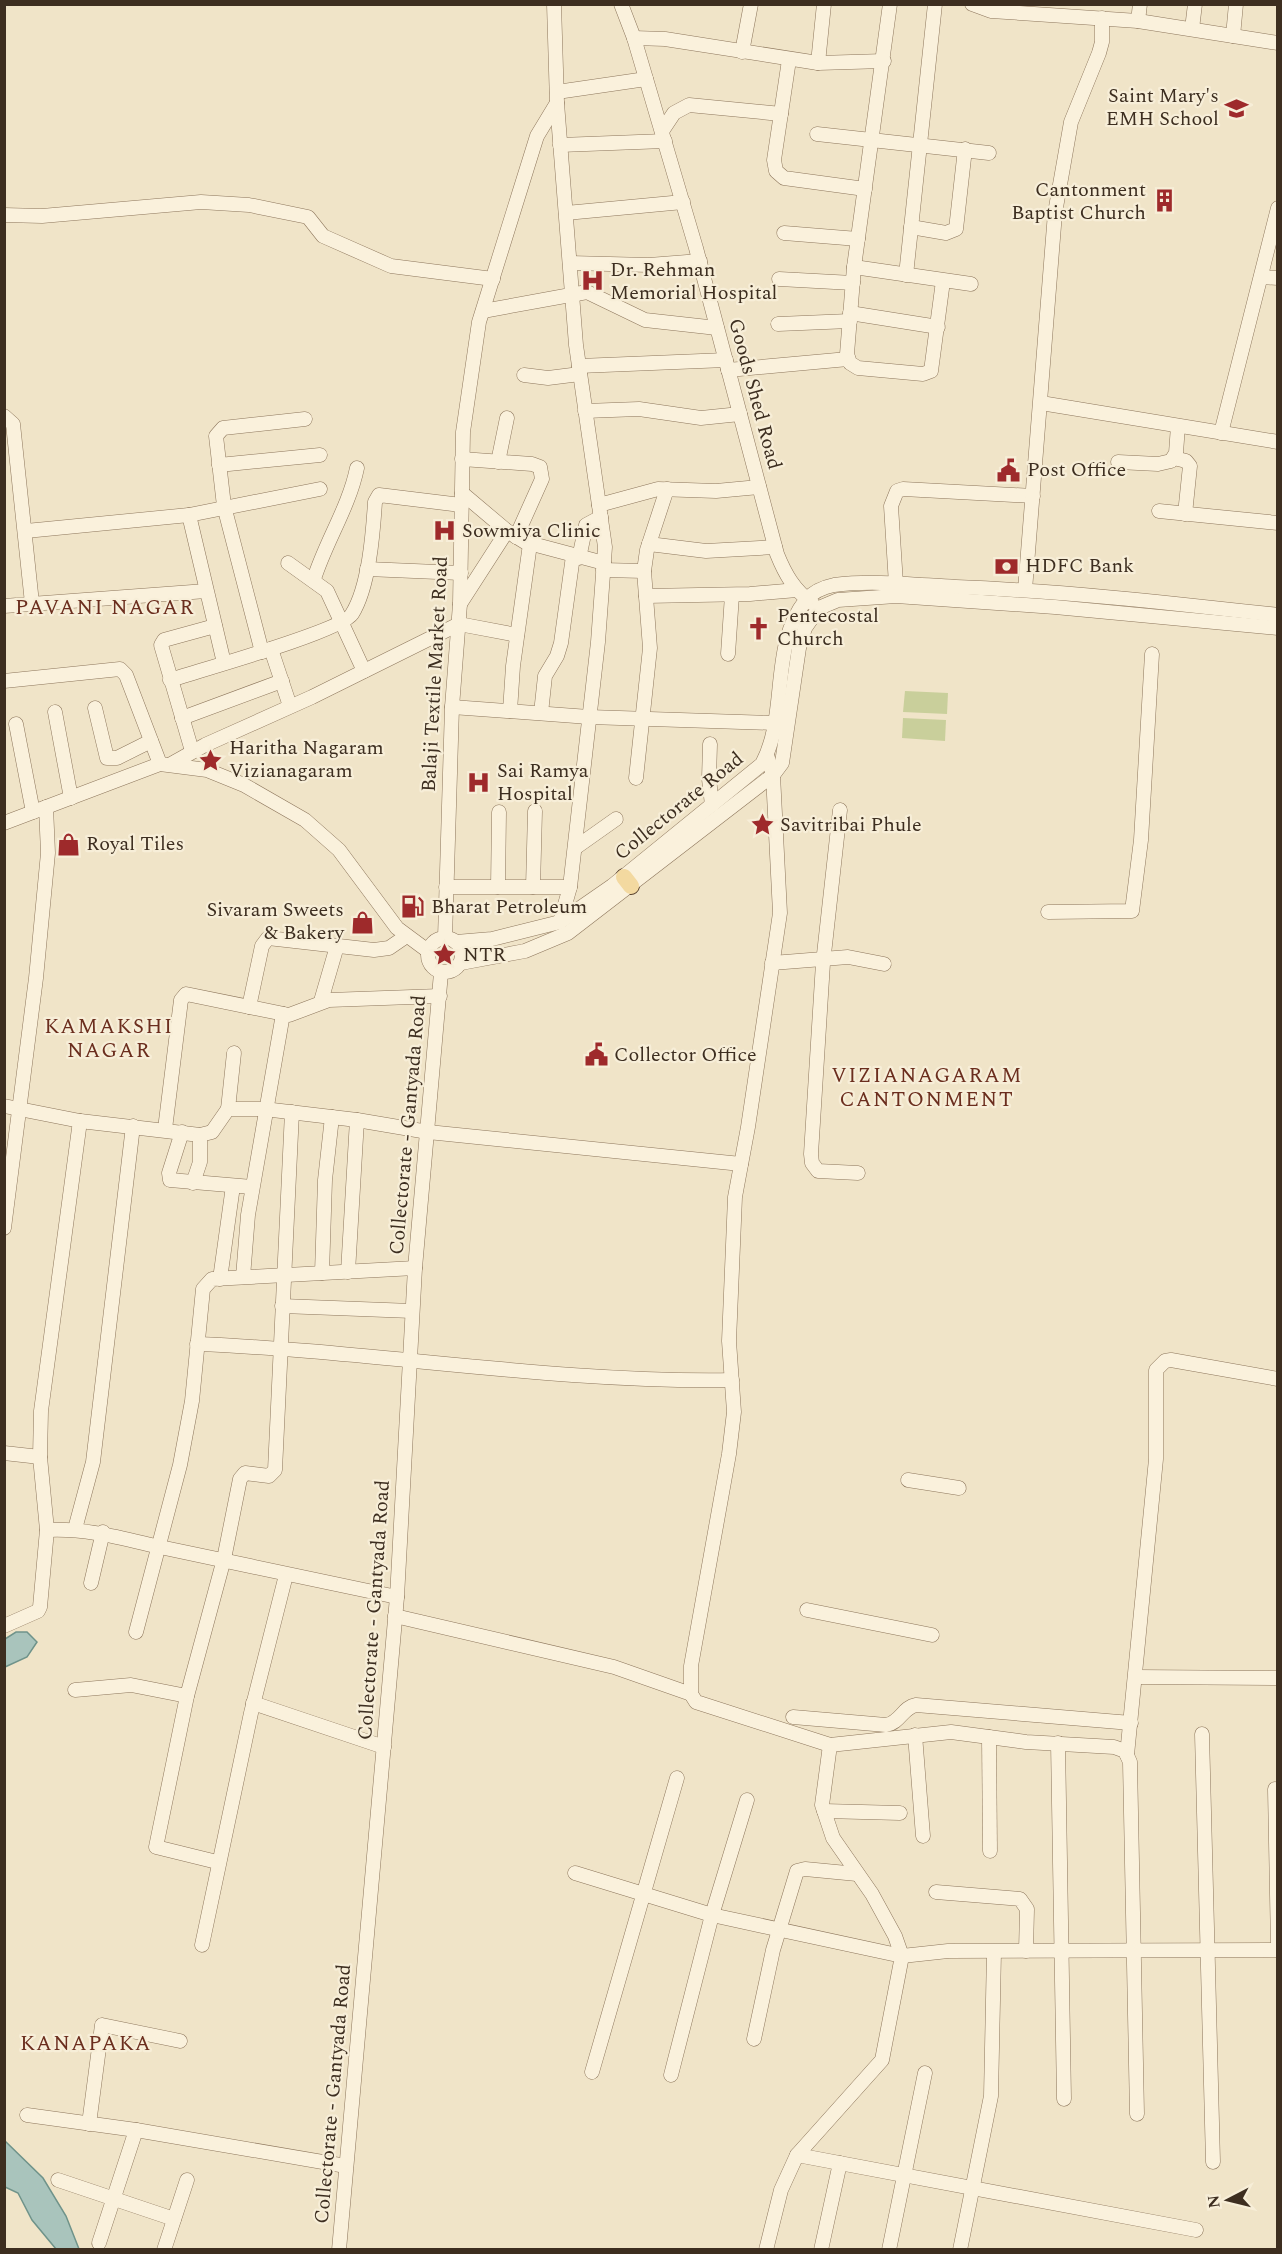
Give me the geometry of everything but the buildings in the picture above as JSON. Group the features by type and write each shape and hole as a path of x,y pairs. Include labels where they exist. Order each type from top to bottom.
{"street":[{"path":"554,4 560,145 580,370 605,547 570,887 560,922"},
{"name":"Goods Shed Road","path":"621,4 634,38 683,202 775,547 786,576 819,608"},
{"path":"742,52 751,4"},
{"path":"818,63 824,4"},
{"path":"848,359 854,267 890,4"},
{"path":"906,275 935,4"},
{"path":"972,4 991,11 1096,14 1278,42"},
{"path":"1138,21 1140,4"},
{"path":"1192,29 1195,4"},
{"path":"1233,36 1236,4"},
{"path":"1025,590 1055,213 1062,160 1071,122 1102,42 1096,14"},
{"path":"634,38 665,39 818,63 884,61"},
{"path":"789,60 774,160 779,175 865,189"},
{"path":"557,98 646,79"},
{"name":"Balaji Textile Market Road","path":"450,940 447,887 452,707 460,604 463,432 483,311 537,136 557,98"},
{"path":"560,145 663,136 674,113 689,105 781,114"},
{"path":"817,134 988,153"},
{"path":"911,227 946,232 956,229 965,149"},
{"path":"4,215 63,214 201,202 249,205 309,217 323,236 391,266 493,279"},
{"path":"566,213 683,202"},
{"path":"1221,433 1278,208"},
{"path":"784,232 858,240"},
{"path":"570,263 649,265 699,261"},
{"path":"854,267 971,284"},
{"path":"1261,277 1278,278"},
{"path":"779,279 853,282"},
{"path":"524,375 548,378 580,370 848,359 858,368 927,373 934,365 943,281"},
{"path":"483,311 592,292 645,320 717,328"},
{"path":"778,324 850,317 938,327"},
{"path":"1041,403 1278,442"},
{"path":"585,411 639,409 701,418 740,414"},
{"path":"4,416 12,424 26,531 32,603"},
{"path":"498,462 507,417"},
{"path":"290,706 282,681 267,650 224,506 216,436 219,430 305,419"},
{"path":"1174,458 1178,426"},
{"path":"219,465 320,455"},
{"path":"1118,462 1158,464 1174,458 1186,461 1190,466 1185,514"},
{"path":"460,604 536,496 542,470 532,464 462,459"},
{"path":"314,579 325,546 349,498 357,468"},
{"path":"541,713 545,676 557,656 561,643 576,557 585,525 600,511 638,493 667,489 716,491 759,487"},
{"path":"26,531 189,514 320,489"},
{"path":"636,777 650,648 644,571 649,544 667,489"},
{"path":"896,584 891,506 894,493 899,489 1033,496"},
{"path":"170,680 267,650 343,622 352,614 367,569 375,502 379,495 461,499 511,534 530,544 604,567 644,571"},
{"path":"1159,512 1278,523"},
{"path":"189,514 224,663"},
{"path":"510,711 517,635 530,544"},
{"path":"649,544 706,551 775,547"},
{"path":"288,563 314,579 327,591 364,671"},
{"path":"367,569 460,573"},
{"path":"645,596 802,594 832,585 896,584 1025,590 1278,615"},
{"path":"4,606 207,591"},
{"name":"Collectorate Road","path":"441,973 452,971 461,963 525,951 568,933 712,805 762,764 767,755 775,723 788,634 802,594"},
{"path":"728,654 732,595"},
{"path":"819,608 838,600 896,596 1066,608 1278,628"},
{"name":"Collectorate Road","path":"450,940 492,939 560,922 627,881 774,775 782,763 805,628 819,608"},
{"path":"4,823 192,752 459,624 517,635"},
{"path":"192,752 161,649 162,642 215,626"},
{"path":"1048,912 1132,911 1141,840 1152,654"},
{"path":"4,681 120,669 126,675 151,741 156,766"},
{"path":"182,718 282,681"},
{"path":"452,707 589,717 775,723"},
{"path":"95,708 108,758 117,758 151,741"},
{"path":"55,712 71,798"},
{"path":"4,1228 11,1107 36,978 49,827 40,810 16,724"},
{"path":"710,744 709,779 712,805"},
{"path":"767,755 774,775 780,913 735,1197 730,1291 734,1412 729,1454 691,1666 691,1694 696,1702 830,1745 951,1732 1119,1748 1127,1755 1130,1762 1137,2114"},
{"path":"156,766 207,770 244,785 306,820 339,850 374,900 405,937 428,951"},
{"path":"840,810 824,957 812,1163 822,1173 858,1173"},
{"path":"533,887 535,811"},
{"path":"498,887 499,812"},
{"path":"574,848 616,819"},
{"path":"447,887 570,887"},
{"path":"249,1007 264,941 274,938 381,950 405,937"},
{"path":"492,939 498,957"},
{"path":"441,973 431,967 428,951 434,941 450,940 461,952 461,963"},
{"path":"321,1001 337,946"},
{"path":"772,963 824,957 862,958 884,964"},
{"name":"Collectorate - Gantyada Road","path":"339,2250 397,1597 415,1268 441,973"},
{"path":"165,1129 183,997 191,994 282,1014 296,1013 321,1001 440,996"},
{"path":"243,1277 252,1187 282,1014"},
{"path":"11,1107 80,1121 165,1129 200,1135 212,1132 228,1108 234,1053"},
{"path":"228,1108 292,1112 428,1132 741,1164"},
{"path":"217,1862 156,1846 187,1696 224,1559 241,1477 245,1473 271,1476 275,1470 282,1347 282,1276 292,1112"},
{"path":"322,1273 325,1180 332,1117"},
{"path":"348,1272 357,1120"},
{"path":"4,1626 39,1609 47,1530 40,1457 45,1366 80,1121"},
{"path":"75,1529 93,1462 133,1126"},
{"path":"182,1132 169,1177 174,1182 252,1187"},
{"path":"193,1183 200,1162 200,1135"},
{"path":"220,1279 233,1186"},
{"path":"136,1632 180,1465 192,1401 203,1288 209,1281 220,1279 415,1268"},
{"path":"282,1306 412,1311"},
{"path":"197,1344 282,1347 409,1361 656,1379 732,1380"},
{"path":"1127,1755 1156,1459 1156,1370 1165,1361 1172,1360 1278,1380"},
{"path":"4,1453 40,1457"},
{"path":"908,1480 958,1488"},
{"path":"47,1530 75,1529 103,1532 286,1575 397,1597"},
{"path":"91,1583 103,1532"},
{"path":"202,1945 217,1862 286,1575"},
{"path":"807,1610 932,1635"},
{"path":"395,1616 614,1667 691,1694"},
{"path":"1136,1677 1278,1678"},
{"path":"75,1690 130,1685 187,1696"},
{"path":"254,1703 384,1747"},
{"path":"793,1717 886,1725 897,1722 907,1709 916,1705 1131,1723"},
{"path":"1202,1734 1213,2162"},
{"path":"915,1736 923,1836"},
{"path":"989,1737 990,1851"},
{"path":"1058,1743 1064,2098"},
{"path":"766,2250 781,2190 797,2155 882,2060 902,1956 895,1936 833,1838 822,1805 830,1745"},
{"path":"592,2072 677,1778"},
{"path":"1275,1789 1278,1946"},
{"path":"671,2075 712,1915 747,1800"},
{"path":"824,1811 900,1813"},
{"path":"754,2039 779,1930 797,1871 805,1869 857,1874"},
{"path":"575,1873 712,1915 902,1956 948,1951 1278,1950"},
{"path":"936,1892 1020,1899 1027,1908 1026,1951"},
{"path":"960,2250 991,2096 994,1952"},
{"path":"89,2124 102,2025 180,2041"},
{"path":"889,2250 925,2073"},
{"path":"27,2115 136,2130 346,2166"},
{"path":"99,2242 136,2130"},
{"path":"797,2155 972,2190 1196,2230"},
{"path":"821,2250 840,2163"},
{"path":"58,2180 174,2219"},
{"path":"164,2250 187,2180"}],"green space":[{"path":"905,691 948,693 947,714 903,712"},
{"path":"903,718 946,720 945,741 902,738"}],"water":[{"path":"16,1632 27,1632 37,1642 27,1657 5,1667 5,1639"},
{"path":"4,2140 43,2178 66,2216 79,2249 56,2249 32,2220 18,2193 5,2187"}],"place":[{"name":"Saint Mary's EMH School","path":"1237,108"},
{"name":"Cantonment Baptist Church","path":"1164,201"},
{"name":"Dr. Rehman Memorial Hospital","path":"592,281"},
{"name":"Post Office","path":"1009,470"},
{"name":"Sowmiya Clinic","path":"444,531"},
{"name":"HDFC Bank","path":"1007,566"},
{"name":"Pentecostal Church","path":"759,628"},
{"name":"Haritha Nagaram Vizianagaram","path":"211,760"},
{"name":"Sai Ramya Hospital","path":"479,782"},
{"name":"Savitribai Phule","path":"762,825"},
{"name":"Royal Tiles","path":"68,844"},
{"name":"Bharat Petroleum","path":"413,907"},
{"name":"Sivaram Sweets & Bakery","path":"362,922"},
{"name":"NTR","path":"445,955"},
{"name":"Collector Office","path":"596,1055"}],"district":[{"name":"PAVANI NAGAR","path":"105,608"},
{"name":"KAMAKSHI NAGAR","path":"109,1039"},
{"name":"VIZIANAGARAM CANTONMENT","path":"927,1088"},
{"name":"KANAPAKA","path":"86,2044"}]}
